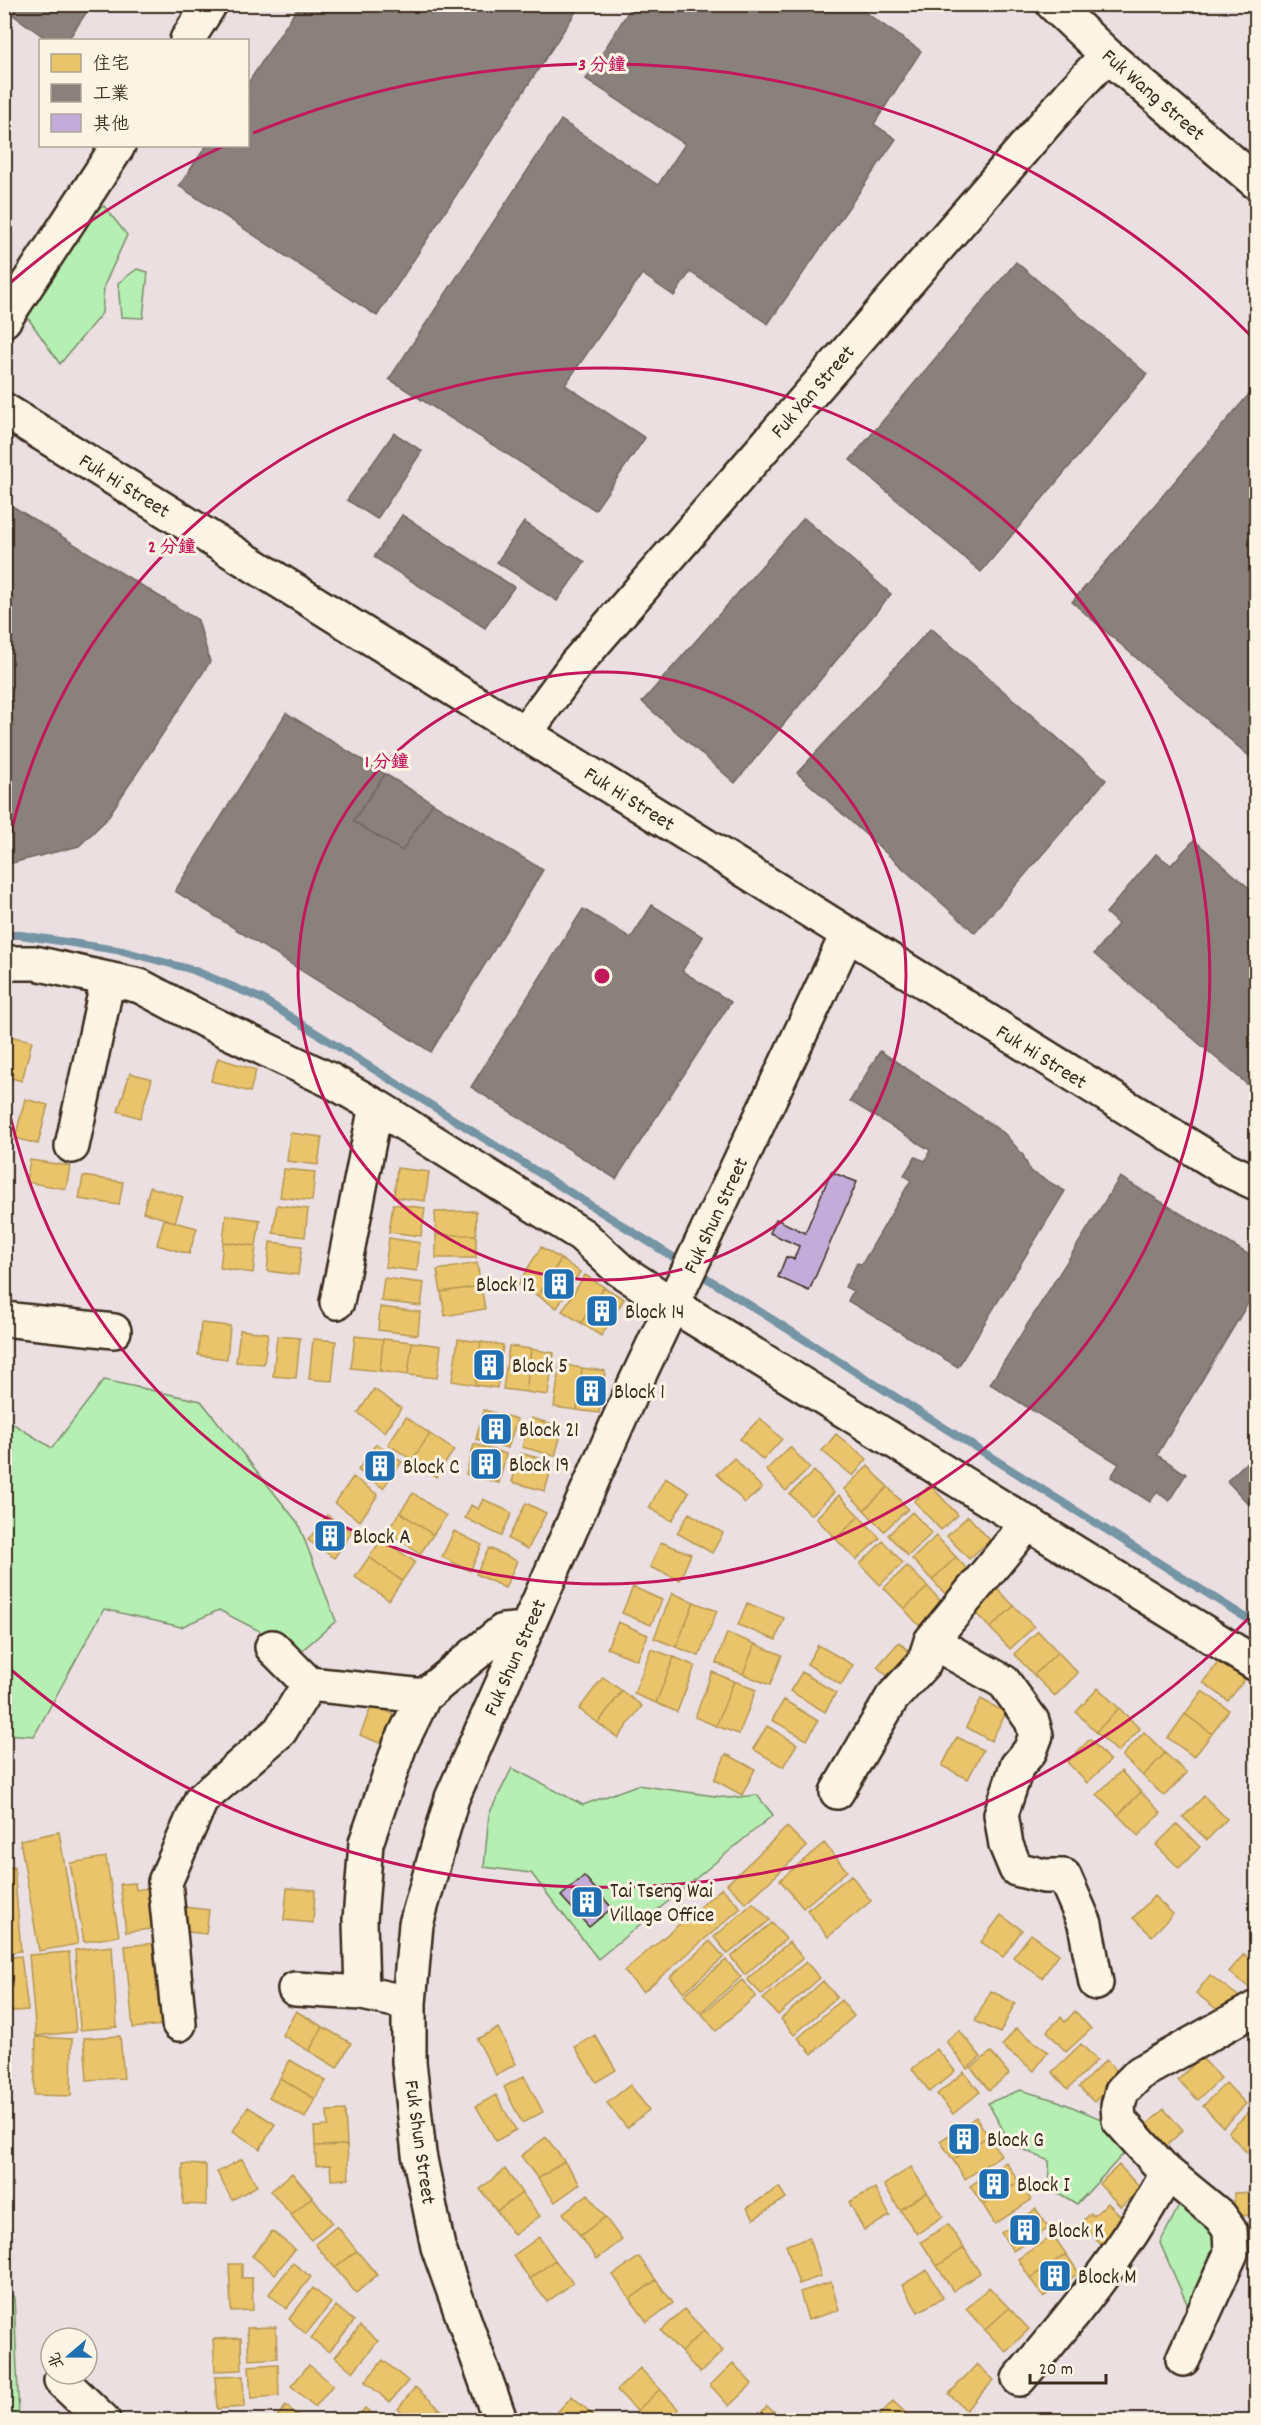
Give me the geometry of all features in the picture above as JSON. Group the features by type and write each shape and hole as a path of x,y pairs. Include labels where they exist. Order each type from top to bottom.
{"street":[{"path":"188,39 210,4"},
{"name":"Fuk Wang Street","path":"1053,4 1107,55 1257,182"},
{"name":"Fuk Yan Street","path":"525,733 583,656 1054,113 1107,55"},
{"path":"4,320 117,147"},
{"name":"Fuk Hi Street","path":"4,410 847,935 1226,1169 1257,1184"},
{"name":"Fuk Shun Street","path":"500,2421 438,2247 419,2154 409,2062 409,2003 416,1924 452,1798 633,1388 847,935"},
{"path":"4,963 35,963 140,986 330,1080 376,1106 582,1235 620,1270 676,1298 1028,1523 1257,1664"},
{"path":"72,1146 108,979"},
{"path":"338,1302 376,1106"},
{"path":"4,1319 114,1331"},
{"path":"837,1792 892,1698 924,1663 931,1641 1028,1523"},
{"path":"362,1993 360,1920 366,1843 400,1745 424,1696 503,1631 527,1629"},
{"path":"931,1641 1004,1682 1032,1721 1036,1735 1030,1751 1017,1766 1000,1814 1006,1845 1016,1869 1044,1876 1064,1876 1085,1924 1096,1983"},
{"path":"272,1647 309,1684 424,1696"},
{"path":"179,2024 165,1882 201,1800 280,1731 309,1684"},
{"path":"294,1989 362,1993 409,2003"},
{"path":"1183,2359 1231,2253 1230,2230 1220,2216 1165,2171 1119,2120 1118,2106 1122,2091 1140,2073 1257,2008"},
{"path":"1019,2379 1082,2306 1114,2262 1162,2183 1165,2171"},
{"path":"67,2386 103,2421"}],"green space":[{"path":"104,206 127,235 104,286 102,313 60,364 5,285 47,229"},
{"path":"137,269 148,272 143,318 121,317 118,283"},
{"path":"104,1380 201,1401 298,1523 336,1621 300,1652 219,1610 181,1627 104,1609 34,1736 5,1734 4,1418 52,1448"},
{"path":"512,1768 583,1805 637,1785 729,1798 757,1795 773,1815 598,1959 531,1873 484,1867 489,1814"},
{"path":"1020,2090 1058,2101 1106,2121 1129,2148 1077,2204 1050,2188 1049,2161 1011,2144 988,2103"},
{"path":"1183,2198 1213,2229 1217,2258 1188,2306 1160,2243"},
{"path":"4,2296 14,2296 19,2420 5,2420"}],"building: 住宅":[{"path":"9,1036 32,1041 22,1081 4,1076 4,1055"},
{"path":"218,1058 256,1070 250,1092 211,1081"},
{"path":"130,1073 152,1079 140,1118 118,1111"},
{"path":"25,1099 48,1105 38,1144 15,1138"},
{"path":"290,1133 322,1137 318,1165 287,1161"},
{"path":"30,1160 70,1166 66,1189 26,1182"},
{"path":"397,1168 429,1172 425,1201 394,1197"},
{"path":"284,1169 315,1172 312,1201 280,1197"},
{"path":"83,1176 123,1182 119,1205 79,1199"},
{"path":"150,1187 183,1197 175,1222 143,1212"},
{"path":"393,1204 425,1208 421,1236 389,1232"},
{"path":"277,1205 308,1209 305,1237 273,1233"},
{"path":"476,1211 476,1235 436,1235 435,1212"},
{"path":"226,1215 260,1220 256,1246 223,1242"},
{"path":"164,1219 197,1228 189,1254 157,1245"},
{"path":"436,1235 476,1235 476,1258 436,1258"},
{"path":"389,1238 420,1243 417,1271 385,1267"},
{"path":"223,1242 256,1246 253,1273 220,1268"},
{"path":"270,1242 302,1246 298,1275 267,1271"},
{"path":"541,1247 561,1259 538,1296 518,1284"},
{"name":"Block 12","path":"561,1259 580,1272 557,1308 538,1296"},
{"path":"477,1263 481,1286 441,1292 437,1270"},
{"path":"585,1275 604,1287 581,1323 562,1311"},
{"path":"384,1278 424,1283 421,1306 381,1301"},
{"path":"481,1286 485,1309 445,1316 441,1292"},
{"name":"Block 14","path":"604,1287 624,1299 601,1336 581,1323"},
{"path":"380,1307 420,1312 418,1335 378,1330"},
{"path":"201,1323 230,1326 227,1359 198,1355"},
{"path":"240,1330 268,1333 264,1364 236,1362"},
{"path":"277,1336 300,1338 296,1378 273,1376"},
{"path":"355,1336 383,1339 380,1371 351,1368"},
{"path":"313,1339 336,1341 332,1381 309,1379"},
{"path":"383,1339 412,1342 408,1375 380,1371"},
{"path":"458,1339 481,1342 475,1385 452,1381"},
{"path":"412,1342 441,1346 437,1378 408,1375"},
{"name":"Block 5","path":"481,1342 503,1345 497,1388 475,1385"},
{"path":"509,1346 531,1349 526,1392 503,1389"},
{"path":"531,1349 554,1353 548,1395 526,1392"},
{"path":"560,1364 582,1368 577,1410 554,1407"},
{"name":"Block 1","path":"582,1368 605,1371 599,1413 577,1410"},
{"path":"374,1389 401,1408 385,1432 358,1413"},
{"name":"Block 21","path":"484,1410 517,1419 508,1448 476,1439"},
{"path":"406,1417 430,1434 412,1460 388,1444"},
{"path":"531,1418 563,1427 555,1456 522,1447"},
{"path":"760,1418 782,1439 763,1460 740,1439"},
{"path":"430,1434 454,1450 436,1477 412,1460"},
{"path":"836,1434 867,1459 853,1476 822,1451"},
{"name":"Block C","path":"376,1444 402,1462 383,1488 358,1470"},
{"name":"Block 19","path":"474,1444 506,1454 499,1483 466,1474"},
{"path":"790,1447 810,1468 786,1491 766,1470"},
{"path":"520,1453 553,1462 545,1491 512,1482"},
{"path":"734,1458 762,1488 745,1503 717,1474"},
{"path":"868,1466 888,1487 864,1510 844,1489"},
{"path":"814,1471 834,1493 811,1515 790,1494"},
{"path":"353,1477 378,1495 360,1521 335,1503"},
{"path":"665,1478 689,1492 672,1521 649,1508"},
{"path":"930,1485 958,1515 941,1530 914,1501"},
{"path":"888,1487 908,1509 884,1531 864,1510"},
{"path":"413,1493 446,1516 433,1535 400,1512"},
{"path":"839,1495 859,1516 836,1539 816,1518"},
{"path":"483,1499 512,1513 501,1536 465,1518 471,1505 478,1509"},
{"path":"526,1503 546,1513 528,1549 508,1539"},
{"path":"400,1512 433,1535 420,1554 387,1531"},
{"path":"912,1512 932,1533 908,1556 888,1535"},
{"path":"689,1513 723,1533 712,1553 677,1533"},
{"name":"Block A","path":"327,1515 352,1532 334,1558 308,1540"},
{"path":"859,1516 880,1538 856,1560 836,1539"},
{"path":"968,1516 990,1540 969,1559 947,1536"},
{"path":"454,1531 482,1545 470,1571 442,1557"},
{"path":"936,1536 956,1557 932,1580 912,1559"},
{"path":"382,1539 415,1562 402,1581 369,1557"},
{"path":"883,1541 903,1563 880,1585 860,1564"},
{"path":"661,1542 691,1554 680,1580 650,1567"},
{"path":"489,1548 517,1561 505,1588 476,1574"},
{"path":"369,1557 402,1581 389,1600 355,1577"},
{"path":"956,1557 976,1579 952,1601 932,1580"},
{"path":"907,1566 928,1587 904,1609 884,1588"},
{"path":"993,1585 1014,1606 990,1628 970,1607"},
{"path":"633,1587 662,1600 651,1625 622,1613"},
{"path":"928,1587 947,1608 924,1631 904,1609"},
{"path":"672,1593 694,1602 676,1647 654,1638"},
{"path":"694,1602 717,1611 699,1656 676,1647"},
{"path":"747,1603 784,1618 776,1640 738,1625"},
{"path":"1014,1606 1034,1627 1010,1649 990,1628"},
{"path":"618,1622 648,1635 637,1660 607,1648"},
{"path":"1038,1631 1058,1652 1034,1675 1014,1654"},
{"path":"727,1633 755,1644 743,1674 716,1663"},
{"path":"899,1642 920,1662 899,1686 877,1667"},
{"path":"755,1644 782,1655 770,1685 743,1674"},
{"path":"818,1645 853,1665 841,1685 807,1664"},
{"path":"651,1649 674,1657 656,1703 634,1694"},
{"path":"1058,1652 1078,1673 1055,1696 1034,1675"},
{"path":"674,1657 695,1666 677,1712 656,1703"},
{"path":"1220,1660 1245,1679 1228,1701 1203,1682"},
{"path":"712,1672 734,1681 716,1726 695,1717"},
{"path":"802,1672 836,1693 825,1712 790,1691"},
{"path":"603,1677 622,1691 598,1723 579,1709"},
{"path":"734,1681 756,1690 739,1734 716,1726"},
{"path":"1098,1688 1119,1708 1096,1732 1076,1712"},
{"path":"622,1691 642,1706 618,1738 598,1723"},
{"path":"1202,1691 1229,1710 1212,1734 1185,1714"},
{"path":"981,1699 1006,1713 991,1741 966,1727"},
{"path":"784,1700 818,1721 807,1740 772,1720"},
{"path":"372,1705 398,1716 387,1746 360,1735"},
{"path":"1119,1708 1140,1729 1118,1752 1096,1732"},
{"path":"1185,1714 1212,1734 1194,1757 1168,1738"},
{"path":"767,1726 797,1744 783,1767 753,1749"},
{"path":"1144,1732 1165,1753 1143,1776 1122,1756"},
{"path":"957,1737 983,1750 968,1779 942,1766"},
{"path":"1090,1739 1110,1761 1087,1783 1067,1762"},
{"path":"1165,1753 1187,1773 1164,1796 1143,1776"},
{"path":"726,1754 755,1769 742,1795 714,1780"},
{"path":"1121,1771 1141,1792 1118,1815 1097,1794"},
{"path":"1141,1792 1161,1813 1138,1836 1118,1815"},
{"path":"1204,1796 1227,1819 1207,1840 1183,1817"},
{"path":"1177,1824 1200,1847 1179,1868 1156,1845"},
{"path":"787,1827 807,1847 746,1903 727,1884"},
{"path":"59,1832 78,1944 39,1951 20,1840"},
{"path":"824,1843 847,1871 803,1908 780,1880"},
{"path":"106,1857 119,1936 84,1942 70,1863"},
{"path":"14,1867 21,1951 4,1953 4,1868"},
{"path":"851,1875 871,1901 828,1937 807,1910"},
{"path":"135,1883 136,1890 154,1887 159,1928 126,1932 120,1884"},
{"path":"287,1888 315,1890 313,1923 284,1920"},
{"path":"722,1888 741,1908 643,1992 624,1971"},
{"path":"1154,1896 1173,1914 1152,1936 1133,1918"},
{"path":"753,1903 770,1920 728,1954 714,1937"},
{"path":"183,1907 209,1910 206,1934 180,1931"},
{"path":"1001,1915 1022,1930 1003,1957 981,1942"},
{"path":"772,1923 786,1939 745,1975 731,1957"},
{"path":"1031,1934 1059,1954 1042,1978 1013,1957"},
{"path":"710,1941 724,1957 684,1992 670,1977"},
{"path":"166,1942 173,2024 133,2028 125,1946"},
{"path":"789,1942 803,1958 762,1995 747,1979"},
{"path":"112,1946 117,2027 80,2030 75,1950"},
{"path":"69,1952 76,2032 36,2036 29,1955"},
{"path":"1244,1954 1256,1965 1256,1993 1229,1972"},
{"path":"21,1956 28,2010 4,2012 4,1958"},
{"path":"726,1960 741,1977 700,2013 684,1995"},
{"path":"806,1962 820,1978 778,2015 763,1999"},
{"path":"1210,1975 1242,1999 1228,2018 1196,1993"},
{"path":"742,1980 756,1996 716,2031 702,2014"},
{"path":"823,1981 837,1997 794,2035 781,2019"},
{"path":"991,1991 1015,2003 1000,2033 975,2021"},
{"path":"841,2000 854,2016 812,2054 798,2038"},
{"path":"296,2011 323,2027 309,2051 282,2035"},
{"path":"1075,2011 1091,2029 1066,2052 1047,2031 1061,2017 1065,2022"},
{"path":"323,2027 351,2043 337,2068 309,2051"},
{"path":"498,2028 516,2064 496,2075 477,2039"},
{"path":"1016,2028 1048,2052 1034,2071 1002,2046"},
{"path":"959,2030 981,2057 967,2069 946,2041"},
{"path":"595,2035 616,2070 596,2082 575,2047"},
{"path":"120,2036 124,2078 87,2080 84,2038"},
{"path":"36,2037 72,2039 71,2096 34,2095"},
{"path":"1081,2044 1097,2060 1068,2089 1052,2072"},
{"path":"937,2049 955,2071 930,2092 912,2069"},
{"path":"991,2052 1009,2074 989,2090 971,2068"},
{"path":"1201,2057 1221,2078 1198,2100 1178,2080"},
{"path":"290,2060 326,2081 315,2099 280,2078"},
{"path":"1106,2060 1127,2081 1111,2086 1094,2102 1079,2087"},
{"path":"964,2072 980,2092 953,2114 937,2094"},
{"path":"524,2076 543,2112 522,2123 504,2087"},
{"path":"280,2078 315,2099 305,2118 269,2097"},
{"path":"1226,2083 1246,2104 1223,2127 1203,2106"},
{"path":"630,2085 649,2110 627,2128 607,2103"},
{"path":"496,2095 516,2130 496,2141 476,2106"},
{"path":"248,2107 275,2124 260,2149 233,2131"},
{"path":"1164,2109 1183,2130 1160,2152 1140,2131"},
{"path":"345,2110 347,2145 315,2146 314,2127 328,2126 327,2111"},
{"path":"1251,2110 1256,2115 1256,2144 1247,2153 1228,2132"},
{"name":"Block G","path":"976,2117 988,2136 953,2160 940,2141"},
{"path":"988,2136 1001,2155 965,2179 953,2160"},
{"path":"546,2137 564,2161 538,2179 521,2156"},
{"path":"347,2145 349,2179 331,2180 330,2165 316,2166 315,2146"},
{"path":"242,2159 257,2186 232,2200 217,2172"},
{"path":"564,2161 580,2184 555,2202 538,2179"},
{"name":"Block I","path":"1006,2162 1019,2182 983,2205 970,2186"},
{"path":"183,2164 206,2165 206,2205 183,2204"},
{"path":"1119,2165 1141,2189 1121,2207 1099,2184"},
{"path":"911,2167 927,2192 900,2210 884,2185"},
{"path":"505,2169 522,2193 497,2211 480,2189"},
{"path":"292,2173 312,2197 291,2215 271,2191"},
{"path":"1019,2182 1031,2200 995,2224 983,2205"},
{"path":"779,2187 786,2198 754,2219 747,2208"},
{"path":"875,2188 890,2216 864,2230 849,2202"},
{"path":"927,2192 943,2216 917,2234 900,2210"},
{"path":"1256,2192 1256,2215 1234,2216 1234,2193"},
{"path":"522,2193 540,2216 514,2235 497,2211"},
{"path":"588,2194 605,2217 580,2236 563,2213"},
{"path":"312,2197 332,2222 311,2240 291,2215"},
{"path":"1108,2203 1126,2222 1101,2245 1081,2223 1091,2213 1093,2216"},
{"name":"Block K","path":"1036,2209 1049,2228 1013,2251 1001,2233"},
{"path":"605,2217 622,2240 597,2259 580,2236"},
{"path":"948,2224 964,2248 937,2266 921,2242"},
{"path":"337,2226 357,2251 335,2268 315,2244"},
{"path":"272,2231 295,2249 275,2274 252,2256"},
{"path":"1053,2235 1066,2254 1030,2278 1018,2259"},
{"path":"539,2237 555,2260 530,2279 513,2256"},
{"path":"809,2238 821,2276 799,2284 786,2245"},
{"path":"964,2248 980,2273 953,2291 937,2266"},
{"path":"357,2251 377,2275 356,2293 335,2268"},
{"name":"Block M","path":"1066,2254 1079,2273 1043,2297 1030,2278"},
{"path":"639,2257 656,2280 630,2299 613,2275"},
{"path":"555,2260 573,2283 547,2302 530,2279"},
{"path":"293,2263 311,2277 286,2309 269,2294"},
{"path":"229,2264 242,2264 242,2278 252,2278 253,2310 231,2311"},
{"path":"927,2270 943,2298 918,2312 902,2285"},
{"path":"656,2280 673,2303 647,2322 630,2299"},
{"path":"831,2282 839,2310 808,2320 800,2292"},
{"path":"989,2287 1009,2308 985,2330 966,2309"},
{"path":"313,2288 331,2303 306,2334 289,2319"},
{"path":"336,2306 354,2321 329,2352 311,2338"},
{"path":"1009,2308 1029,2329 1006,2352 985,2330"},
{"path":"684,2309 704,2330 681,2352 661,2331"},
{"path":"360,2326 378,2341 353,2372 335,2357"},
{"path":"276,2327 277,2358 249,2360 247,2328"},
{"path":"704,2330 723,2351 700,2373 681,2352"},
{"path":"241,2338 242,2370 215,2371 213,2339"},
{"path":"383,2360 408,2381 390,2402 365,2382"},
{"path":"733,2363 752,2384 729,2406 710,2385"},
{"path":"278,2364 279,2396 251,2398 249,2366"},
{"path":"977,2364 994,2380 966,2410 949,2394"},
{"path":"309,2365 333,2385 315,2407 291,2386"},
{"path":"640,2368 660,2389 637,2411 617,2390"},
{"path":"243,2376 244,2407 217,2409 215,2377"},
{"path":"415,2387 439,2408 429,2420 411,2420 398,2409"},
{"path":"660,2389 679,2410 668,2420 646,2420 637,2411"},
{"path":"572,2396 593,2415 588,2420 551,2419"},
{"path":"893,2401 913,2420 875,2420"},
{"path":"286,2406 304,2420 274,2420"},
{"path":"767,2406 784,2420 754,2420"},
{"path":"365,2408 380,2420 355,2420"},
{"path":"439,2408 455,2420 429,2420"}],"building: 工業":[{"path":"14,4 92,4 69,39 47,39 9,12"},
{"path":"300,4 581,4 377,316 179,186 205,147 249,147 249,81"},
{"path":"633,4 853,4 921,51 874,124 896,139 768,324 690,272 674,296 642,274 565,385 645,438 595,510 389,379 561,120 658,185 685,144 586,79"},
{"path":"1016,262 1147,374 981,572 850,460"},
{"path":"1256,386 1256,762 1072,602"},
{"path":"394,433 422,451 377,519 347,500"},
{"path":"4,501 198,620 210,662 106,820 79,846 4,865"},
{"path":"402,515 514,587 485,628 374,557"},
{"path":"804,518 891,594 735,783 642,702"},
{"path":"524,522 585,562 557,601 497,562"},
{"path":"931,628 1106,780 975,933 797,773"},
{"path":"286,713 385,774 353,821 402,851 433,803 543,870 431,1052 175,891"},
{"path":"385,774 433,803 402,851 353,821"},
{"path":"1194,840 1256,894 1256,1092 1094,954 1118,924 1106,913 1156,854 1171,865"},
{"path":"652,905 703,937 682,971 731,1002 616,1179 471,1087 583,909 631,938"},
{"path":"880,1051 1004,1133 1023,1155 1030,1171 1065,1191 958,1367 848,1301 853,1291 845,1287 857,1263 862,1264 911,1180 904,1175 915,1157 925,1161 930,1150 850,1101"},
{"path":"1120,1177 1256,1259 1256,1290 1157,1455 1186,1474 1169,1501 1157,1492 1150,1502 1111,1477 1119,1464 990,1384"},
{"path":"1256,1453 1256,1512 1227,1481"}],"building: 其他":[{"path":"831,1172 857,1182 809,1291 778,1277 786,1257 794,1259 799,1246 770,1233 776,1219 805,1233"},
{"name":"Tai Tseng Wai Village Office","path":"584,1876 612,1908 589,1927 561,1896"}],"waterway":[{"path":"4,935 21,935 123,951 193,970 262,999 684,1264"},
{"path":"697,1272 1256,1624"}],"place":[{"name":"Block 12","path":"559,1284"},
{"name":"Block 14","path":"602,1311"},
{"name":"Block 5","path":"489,1365"},
{"name":"Block 1","path":"591,1391"},
{"name":"Block 21","path":"496,1429"},
{"name":"Block 19","path":"486,1464"},
{"name":"Block C","path":"380,1466"},
{"name":"Block A","path":"330,1536"},
{"name":"Tai Tseng Wai Village Office","path":"587,1902"},
{"name":"Block G","path":"964,2139"},
{"name":"Block I","path":"994,2184"},
{"name":"Block K","path":"1025,2230"},
{"name":"Block M","path":"1055,2276"}]}
